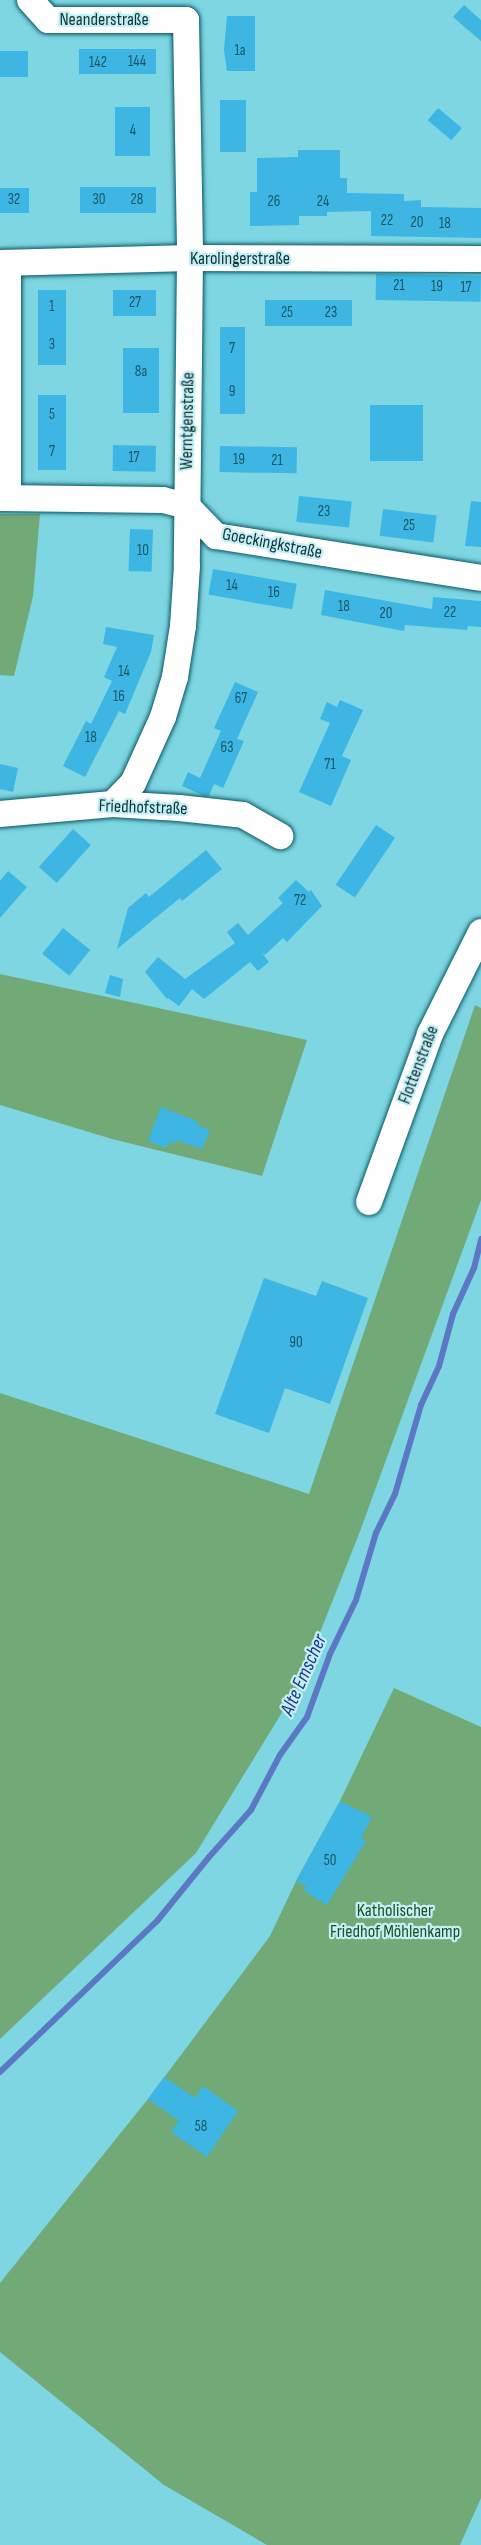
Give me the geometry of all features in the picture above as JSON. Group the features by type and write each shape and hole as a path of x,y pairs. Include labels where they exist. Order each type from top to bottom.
{"street":[{"name":"Neanderstraße","path":"30,0 48,20 186,21"},
{"name":"Werntgenstraße","path":"113,804 133,783 164,717 175,677 183,626 187,566 190,258 186,21"},
{"name":"Karolingerstraße","path":"4,263 190,258 481,259"},
{"path":"4,263 4,498 163,500 187,506"},
{"name":"Goeckingkstraße","path":"187,506 216,536 481,578"},
{"name":"Friedhofstraße","path":"0,814 113,804 243,815 280,836"},
{"name":"Flottenstraße","path":"369,1202 430,1034 481,932"}],"green space":[{"path":"0,514 40,514 33,596 14,676 0,675"},
{"path":"0,974 307,1040 262,1176 112,1139 0,1105"},
{"path":"475,1005 481,1008 481,1200 359,1534 300,1683 196,1853 0,2039 0,1393 309,1494"},
{"name":"Katholischer Friedhof Möhlenkamp","path":"394,1688 481,1727 481,2498 460,2545 267,2545 164,2485 0,2352 0,2283 148,2099 270,1936 296,1881 340,1801"}],"building":[{"path":"464,5 481,20 481,41 453,17"},
{"path":"227,16 255,16 255,71 227,71 224,50"},
{"path":"79,49 156,49 156,74 79,74"},
{"path":"0,51 28,51 28,77 0,77"},
{"path":"220,100 246,100 246,152 220,152"},
{"path":"115,107 150,107 150,156 115,156"},
{"path":"438,108 462,128 451,140 428,120"},
{"path":"298,150 340,150 340,178 347,178 347,193 404,194 404,201 421,200 421,207 481,208 481,238 371,236 371,211 327,212 327,216 299,216 299,225 250,226 250,192 257,192 257,158 298,157"},
{"path":"80,187 156,187 156,213 80,213"},
{"path":"0,188 29,188 29,213 0,213"},
{"path":"376,274 481,276 481,302 376,300"},
{"path":"38,290 66,290 66,365 38,365"},
{"path":"113,290 156,290 156,316 113,316"},
{"path":"265,300 352,300 352,326 265,326"},
{"path":"220,327 245,327 245,414 220,414"},
{"path":"123,348 159,348 159,413 123,413"},
{"path":"38,395 66,395 66,470 38,470"},
{"path":"370,405 423,405 423,461 370,461"},
{"path":"113,445 156,446 156,472 113,471"},
{"path":"220,446 297,447 297,473 220,472"},
{"path":"299,496 352,502 349,527 296,522"},
{"path":"471,501 481,502 481,547 465,546"},
{"path":"383,509 437,516 433,542 380,536"},
{"path":"130,529 153,530 152,572 129,571"},
{"path":"213,569 297,584 292,609 208,595"},
{"path":"325,590 432,609 433,597 481,601 481,627 468,626 467,630 405,625 404,631 321,615"},
{"path":"106,627 154,635 151,652 125,714 119,711 85,777 63,766 86,721 91,724 112,681 104,677 117,647 103,644"},
{"path":"235,682 258,692 237,739 244,741 223,788 214,784 209,796 204,796 182,786 188,772 200,778 221,731 214,728"},
{"path":"340,700 363,710 342,756 351,760 331,806 299,792 330,723 320,719 327,702 337,707"},
{"path":"0,764 18,768 13,792 0,789"},
{"path":"376,825 395,838 355,898 336,885"},
{"path":"73,829 91,845 57,883 39,867"},
{"path":"206,850 222,869 182,901 180,898 117,949 128,908 146,893 149,897"},
{"path":"8,871 27,887 0,918 0,881"},
{"path":"296,880 309,892 311,890 322,906 287,942 283,938 265,955 262,953 269,962 258,971 250,962 204,999 192,989 179,1006 167,999 145,972 158,957 185,979 235,943 227,932 238,923 248,935 283,903 278,898"},
{"path":"63,928 90,950 69,976 42,954"},
{"path":"110,975 123,979 120,997 105,993"},
{"path":"161,1107 199,1122 197,1125 210,1130 202,1149 176,1140 175,1144 169,1142 166,1148 148,1141"},
{"path":"264,1278 316,1296 322,1281 368,1298 330,1404 285,1388 269,1433 215,1414"},
{"path":"340,1801 372,1817 361,1838 366,1841 327,1905 304,1891 307,1887 296,1881"},
{"path":"164,2077 195,2098 203,2086 238,2111 207,2157 171,2132 179,2121 148,2099"}],"waterway":[{"name":"Alte Emscher","path":"0,2072 157,1921 251,1810 280,1755 307,1717 330,1654 356,1600 376,1533 395,1494 421,1405 439,1366 453,1314 474,1268 481,1239"}]}
